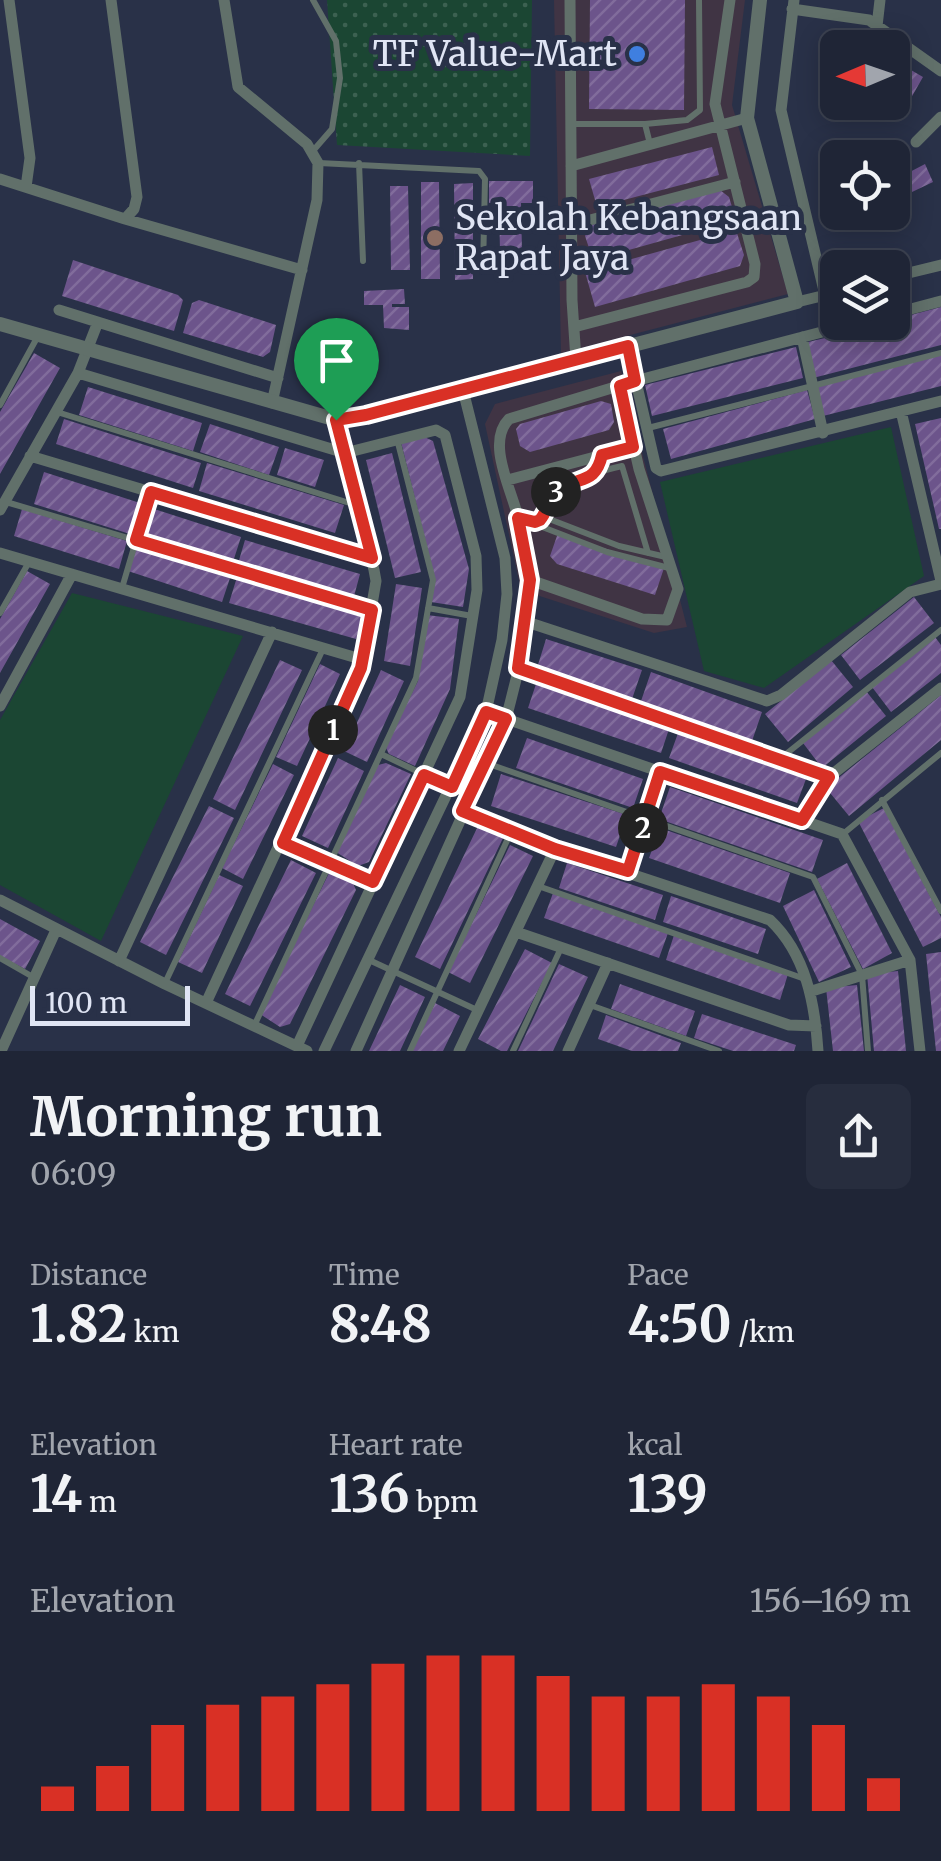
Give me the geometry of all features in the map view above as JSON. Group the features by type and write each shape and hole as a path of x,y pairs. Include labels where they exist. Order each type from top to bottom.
{"street":[{"path":"9,0 30,158 26,187"},
{"path":"110,0 137,196 134,210 126,220"},
{"path":"224,0 238,87 260,109 290,128 315,158 317,200 272,403"},
{"path":"570,0 576,360"},
{"path":"574,327 747,282 754,276 755,264 715,104 730,0"},
{"path":"760,0 747,118 798,302"},
{"path":"876,26 880,0"},
{"path":"820,251 780,110 793,4 869,20 941,70"},
{"path":"916,142 941,117"},
{"path":"570,166 747,118"},
{"path":"0,179 302,270"},
{"path":"571,225 735,182"},
{"path":"910,272 941,264"},
{"path":"0,324 336,420 820,296"},
{"path":"910,310 941,302"},
{"path":"58,310 278,378"},
{"path":"2,506 78,373 98,322"},
{"path":"356,1051 506,719 518,668 530,580 498,444 500,428 509,419 635,381 820,333"},
{"path":"802,338 824,433"},
{"path":"628,346 656,468 667,472 941,401"},
{"path":"0,900 302,1048 373,882 460,697 477,590 476,556 446,436 436,430 345,453 78,373"},
{"path":"530,580 656,622 667,620 678,589 633,447 620,386"},
{"path":"324,1051 486,712 502,640 507,594 505,558 463,390"},
{"path":"527,622 767,701 780,695 910,592 941,582 901,411"},
{"path":"206,1003 364,660 376,581 336,420"},
{"path":"508,480 633,447"},
{"path":"30,456 372,558"},
{"path":"0,553 364,660"},
{"path":"0,706 72,574"},
{"path":"120,961 272,632"},
{"path":"802,820 829,777 941,688"},
{"path":"486,712 842,834 910,960 920,1051"},
{"path":"628,871 660,772"},
{"path":"424,775 452,787"},
{"path":"462,811 555,849 770,920 781,931 809,985 818,1051"},
{"path":"283,843 373,882"},
{"path":"459,1051 555,849"},
{"path":"2,1051 6,1024 34,978 56,930"},
{"path":"516,932 789,1024 816,1026"},
{"path":"809,985 862,975 910,960"},
{"path":"570,1051 608,963"}],"lane":[{"path":"312,0 336,41 340,78 332,130 315,158 479,171 484,179 483,270"},
{"path":"571,124 688,120 700,110 699,0"},
{"path":"645,124 650,144"},
{"path":"359,163 363,261"},
{"path":"0,405 38,336"},
{"path":"647,429 941,353"},
{"path":"56,412 358,505"},
{"path":"254,1026 416,678 433,580 397,439"},
{"path":"597,471 602,455"},
{"path":"544,518 552,495 597,471 622,466 648,553"},
{"path":"122,588 151,492"},
{"path":"2,506 136,540 372,610"},
{"path":"518,518 607,552 668,562"},
{"path":"535,522 544,518 668,562"},
{"path":"0,613 30,561"},
{"path":"428,608 473,616"},
{"path":"781,758 941,630"},
{"path":"165,984 323,649"},
{"path":"518,668 829,777"},
{"path":"842,834 941,753"},
{"path":"382,754 424,775"},
{"path":"486,764 813,878 862,975 868,1051"},
{"path":"882,800 941,911"},
{"path":"410,1051 511,832"},
{"path":"538,886 809,985"},
{"path":"514,1051 561,947"},
{"path":"0,958 34,978"},
{"path":"369,960 478,1010"},
{"path":"589,1004 719,1051"}],"shaded area":[{"path":"554,0 745,0 732,105 788,294 561,353"},
{"path":"621,371 687,627 654,633 521,590 485,424 495,404"}],"green space":[{"path":"327,0 532,0 530,156 337,145"},
{"path":"891,427 924,576 764,688 704,671 660,482"},
{"path":"72,593 243,636 101,941 0,885 0,720"}],"building":[{"name":"TF Value-Mart","path":"590,0 685,0 684,110 589,109"},
{"path":"910,69 923,77 910,100"},
{"path":"712,147 719,175 597,207 589,179"},
{"path":"925,164 933,182 912,192 910,172"},
{"path":"489,181 533,181 533,203 521,203 522,252 500,252 499,203 489,203"},
{"path":"421,182 439,182 440,279 421,279"},
{"path":"473,183 473,279 455,280 454,184"},
{"path":"390,186 408,186 410,270 391,270"},
{"path":"720,190 729,197 736,220 593,260 585,236 591,225"},
{"path":"736,230 744,255 740,266 595,307 585,272"},
{"path":"73,260 178,295 183,300 174,331 62,296"},
{"path":"404,289 405,304 392,307 409,307 409,330 384,328 383,305 364,305 364,291"},
{"path":"199,300 276,325 270,352 263,357 183,333 192,303"},
{"path":"941,307 941,345 813,378 804,343 820,339 910,340 910,315"},
{"path":"796,347 803,378 652,416 645,385"},
{"path":"34,353 60,368 0,474 0,412"},
{"path":"941,355 941,386 823,416 816,386"},
{"path":"88,387 202,423 193,451 79,415"},
{"path":"807,390 815,419 671,459 663,429"},
{"path":"601,401 611,404 614,422 609,430 530,452 520,446 516,429 520,424"},
{"path":"941,418 941,529 939,529 915,424"},
{"path":"64,419 201,463 193,488 56,444"},
{"path":"210,424 279,447 269,475 200,452"},
{"path":"420,435 433,441 469,569 463,607 431,602 435,580 401,442"},
{"path":"285,448 324,460 315,487 277,475"},
{"path":"392,453 421,572 395,578 366,460"},
{"path":"207,463 344,505 335,533 199,491"},
{"path":"44,472 140,503 130,534 34,504"},
{"path":"148,507 241,537 232,565 139,536"},
{"path":"22,509 127,541 119,569 14,536"},
{"path":"558,533 664,568 655,595 557,564 550,556"},
{"path":"245,540 360,574 353,600 237,567"},
{"path":"137,544 231,575 222,602 128,571"},
{"path":"27,571 50,584 0,673 0,619"},
{"path":"237,577 364,614 356,639 229,603"},
{"path":"396,584 422,588 410,666 384,661"},
{"path":"914,597 934,623 860,680 841,655"},
{"path":"427,615 459,619 450,689 415,766 389,754 385,746 418,681"},
{"path":"935,637 941,645 941,673 891,712 872,687"},
{"path":"546,639 642,670 632,699 537,668"},
{"path":"280,660 302,670 235,810 213,799"},
{"path":"831,660 853,687 788,742 765,714"},
{"path":"320,664 340,674 297,766 276,757"},
{"path":"381,670 404,681 367,762 344,751"},
{"path":"651,672 762,712 752,741 641,701"},
{"path":"538,678 671,723 661,753 528,708"},
{"path":"866,691 886,716 822,768 803,743"},
{"path":"941,695 941,740 849,816 826,788"},
{"path":"681,725 809,771 797,803 669,758"},
{"path":"527,738 643,779 633,808 516,768"},
{"path":"338,758 364,771 328,848 302,836"},
{"path":"386,763 411,774 369,862 358,866 336,852 378,765"},
{"path":"273,764 294,775 243,879 222,868"},
{"path":"501,774 627,815 616,847 491,806"},
{"path":"670,787 823,840 812,872 659,819"},
{"path":"209,806 234,818 166,955 140,942"},
{"path":"884,808 941,917 941,938 923,947 858,821"},
{"path":"479,824 504,836 440,969 415,957"},
{"path":"660,828 790,873 780,903 649,858"},
{"path":"510,845 533,856 470,983 448,972"},
{"path":"291,860 316,873 250,1006 225,994"},
{"path":"567,863 663,895 655,920 559,888"},
{"path":"847,863 892,953 863,969 817,879"},
{"path":"329,873 352,881 356,890 290,1024 280,1027 260,1014"},
{"path":"219,875 243,886 202,973 178,962"},
{"path":"814,890 851,967 819,982 783,906"},
{"path":"553,893 668,933 659,958 544,918"},
{"path":"671,896 766,929 758,954 663,922"},
{"path":"0,919 40,941 25,969 0,956"},
{"path":"674,935 788,974 780,1000 666,960"},
{"path":"525,949 552,963 507,1051 501,1051 478,1039"},
{"path":"941,952 941,1051 936,1051 926,954"},
{"path":"559,964 588,977 553,1051 518,1051"},
{"path":"898,971 906,1051 874,1051 867,974"},
{"path":"620,984 695,1011 686,1036 611,1009"},
{"path":"400,985 425,997 400,1051 369,1051"},
{"path":"857,985 864,1051 833,1051 826,988"},
{"path":"435,1003 460,1016 443,1051 412,1051"},
{"path":"702,1014 796,1045 794,1051 733,1051 694,1038"},
{"path":"606,1015 681,1043 678,1051 632,1051 598,1039"}],"place":[{"name":"TF Value-Mart","path":"637,54"},
{"name":"Sekolah Kebangsaan Rapat Jaya","path":"435,238"}],"route":[{"path":"628,346 635,381 620,386 633,447 602,455 592,476 552,495 540,520 518,518 530,580 518,668 829,777 802,820 660,772 628,871 555,849 462,811 506,719 486,712 452,787 424,775 373,882 283,843 361,668 372,610 136,540 151,492 372,558 336,420 628,346"}]}
